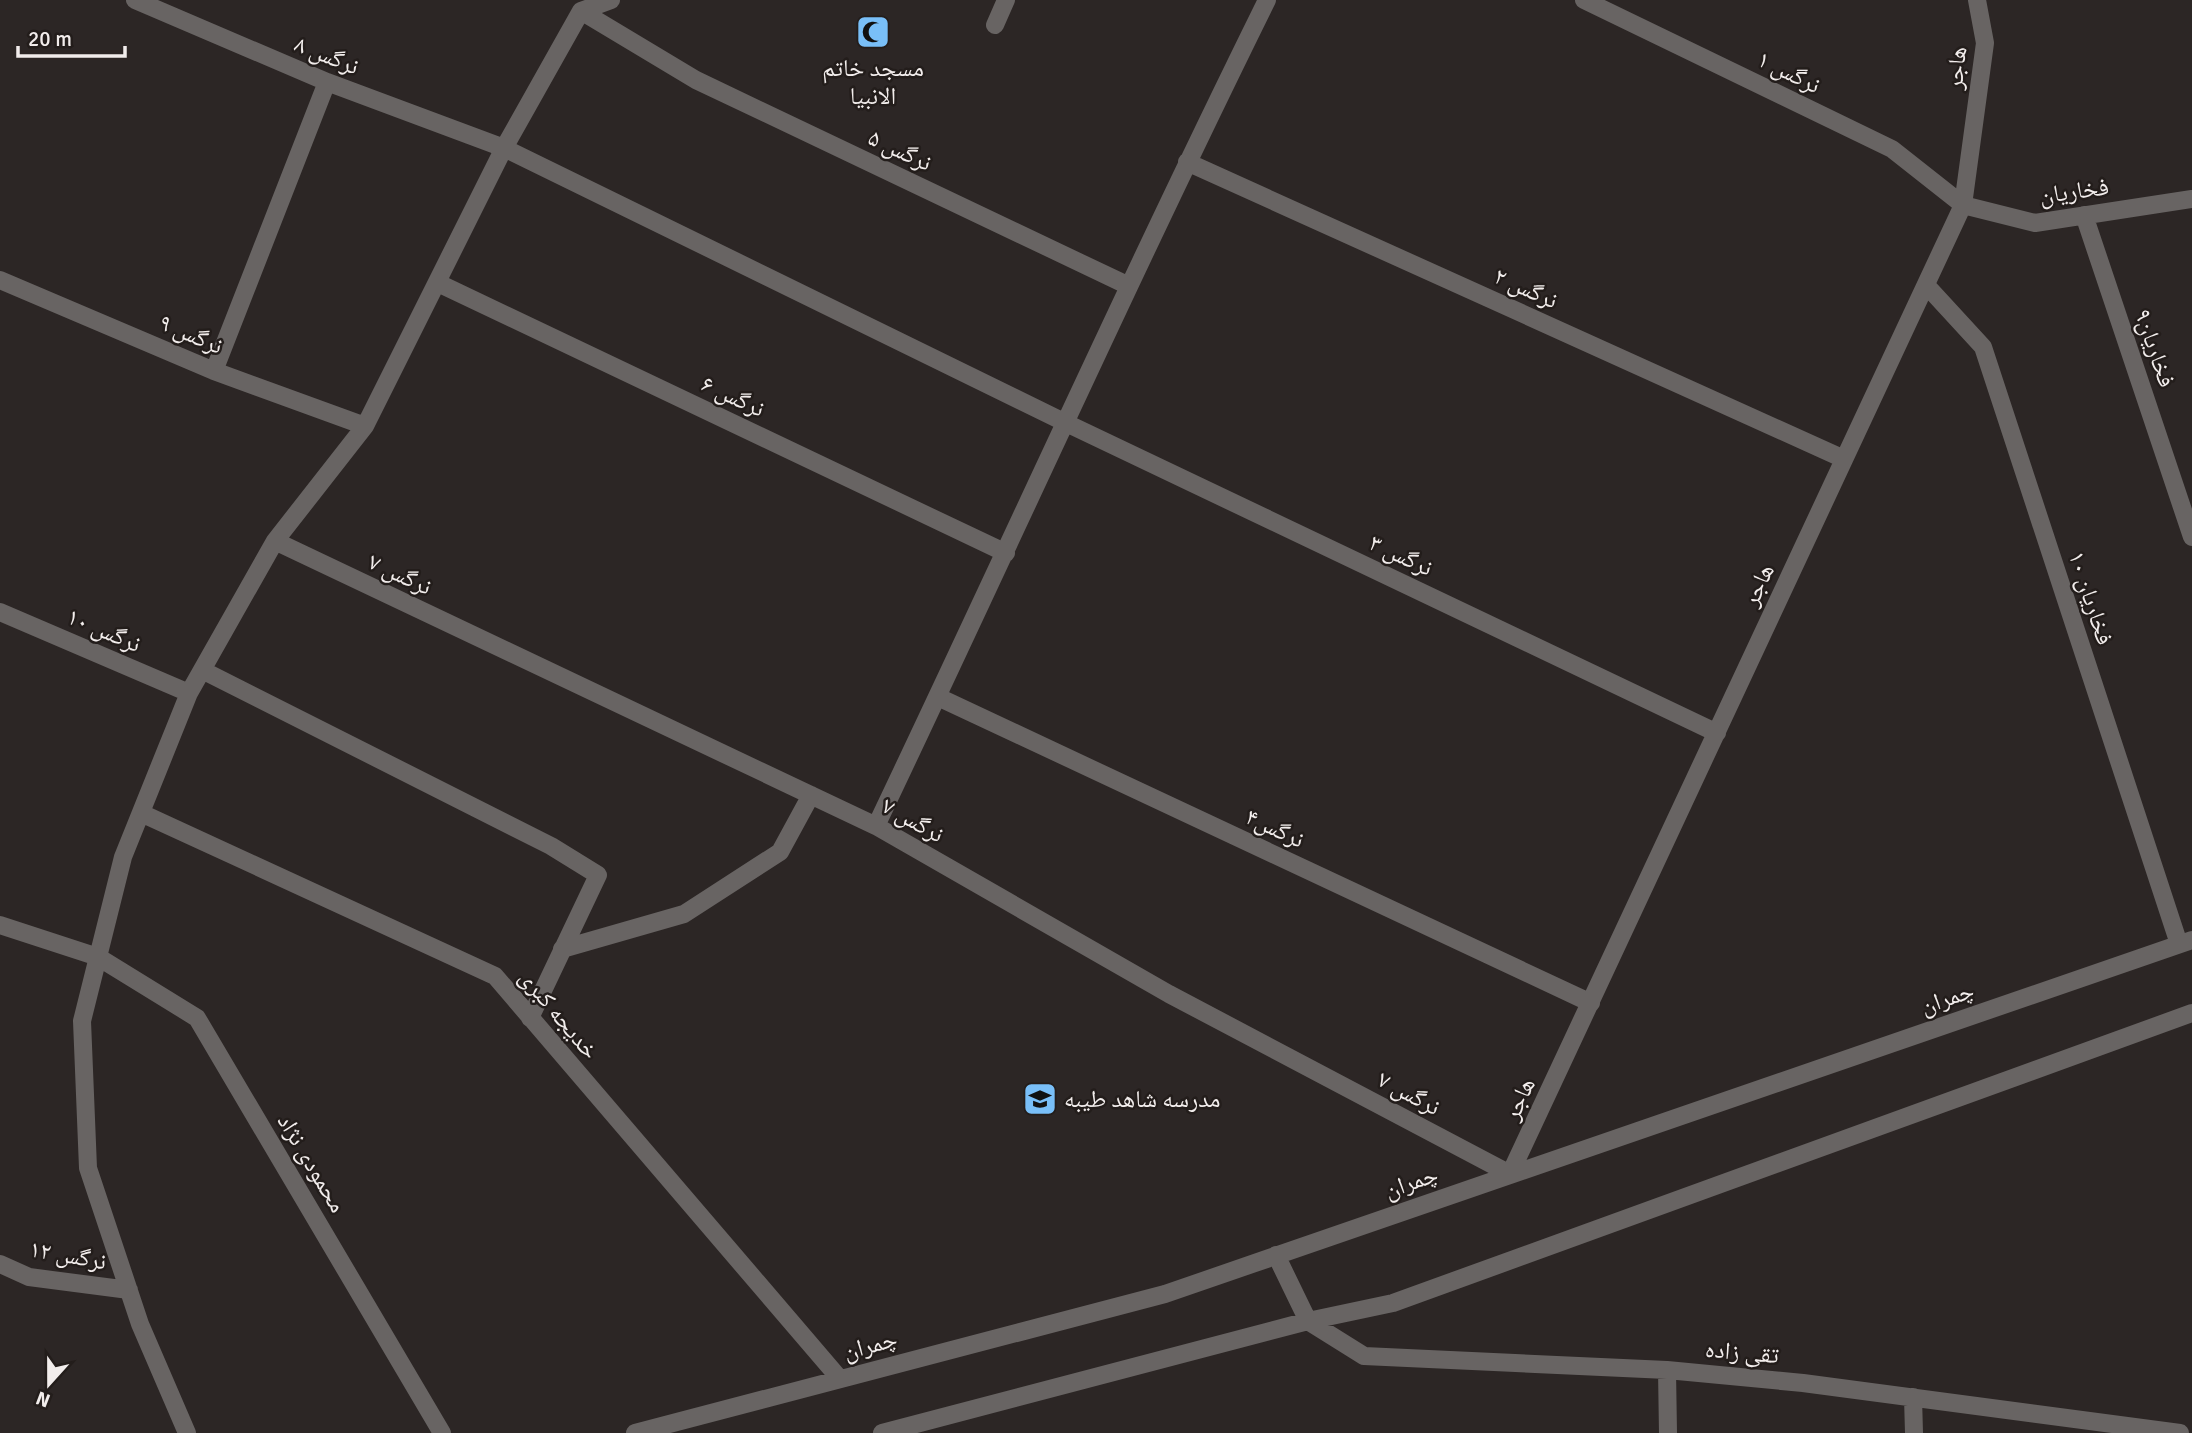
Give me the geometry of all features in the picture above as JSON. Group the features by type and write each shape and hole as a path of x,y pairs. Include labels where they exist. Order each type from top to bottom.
{"street":[{"name":"نرگس ۸","path":"135,0 327,82 504,148 1064,422"},
{"path":"187,1433 129,1290 88,1168 82,1021 123,857 189,693 275,541 365,426 504,148 582,11 611,0"},
{"path":"995,26 1006,0"},
{"path":"876,826 1187,162 1267,0"},
{"name":"نرگس ۱","path":"1584,0 1892,149 1963,205"},
{"name":"هاجر","path":"1510,1174 1963,205 1985,43 1977,0"},
{"name":"نرگس ۵","path":"582,11 696,79 1129,286"},
{"path":"214,371 327,82"},
{"name":"نرگس ۲","path":"1187,162 1844,460"},
{"name":"فخاریان","path":"1963,205 2035,223 2192,199"},
{"name":"فخاریان۹","path":"2084,215 2192,537"},
{"name":"نرگس ۹","path":"0,280 214,371 365,426"},
{"name":"نرگس ۶","path":"438,283 1006,553"},
{"name":"فخاریان ۱۰","path":"1926,285 1983,347 2186,942"},
{"name":"نرگس ۳","path":"1064,422 1717,733"},
{"name":"نرگس ۷","path":"275,541 876,826 1169,994 1510,1174"},
{"name":"نرگس ۱۰","path":"0,612 189,693"},
{"path":"202,670 551,846 598,875 530,1018"},
{"name":"نرگس۴","path":"938,697 1591,1003"},
{"path":"562,949 684,914 780,852 811,796"},
{"name":"خدیجه کبری","path":"141,813 495,976 841,1379"},
{"name":"محمودی نژاد","path":"0,925 98,957 197,1018 442,1433"},
{"name":"چمران","path":"635,1433 1165,1294 2186,942"},
{"path":"882,1433 1308,1321 1393,1303 2192,1013"},
{"path":"1276,1255 1308,1321"},
{"name":"نرگس ۱۲","path":"0,1264 29,1276 129,1290"},
{"name":"تقی زاده","path":"1308,1321 1364,1356 1667,1370 1803,1382 2107,1428 2180,1433"},
{"path":"1667,1370 1668,1433"},
{"path":"1913,1397 1914,1433"}],"place":[{"name":"مسجد خاتم الانبیا","path":"873,32"},
{"name":"مدرسه شاهد طیبه","path":"1040,1099"}]}
